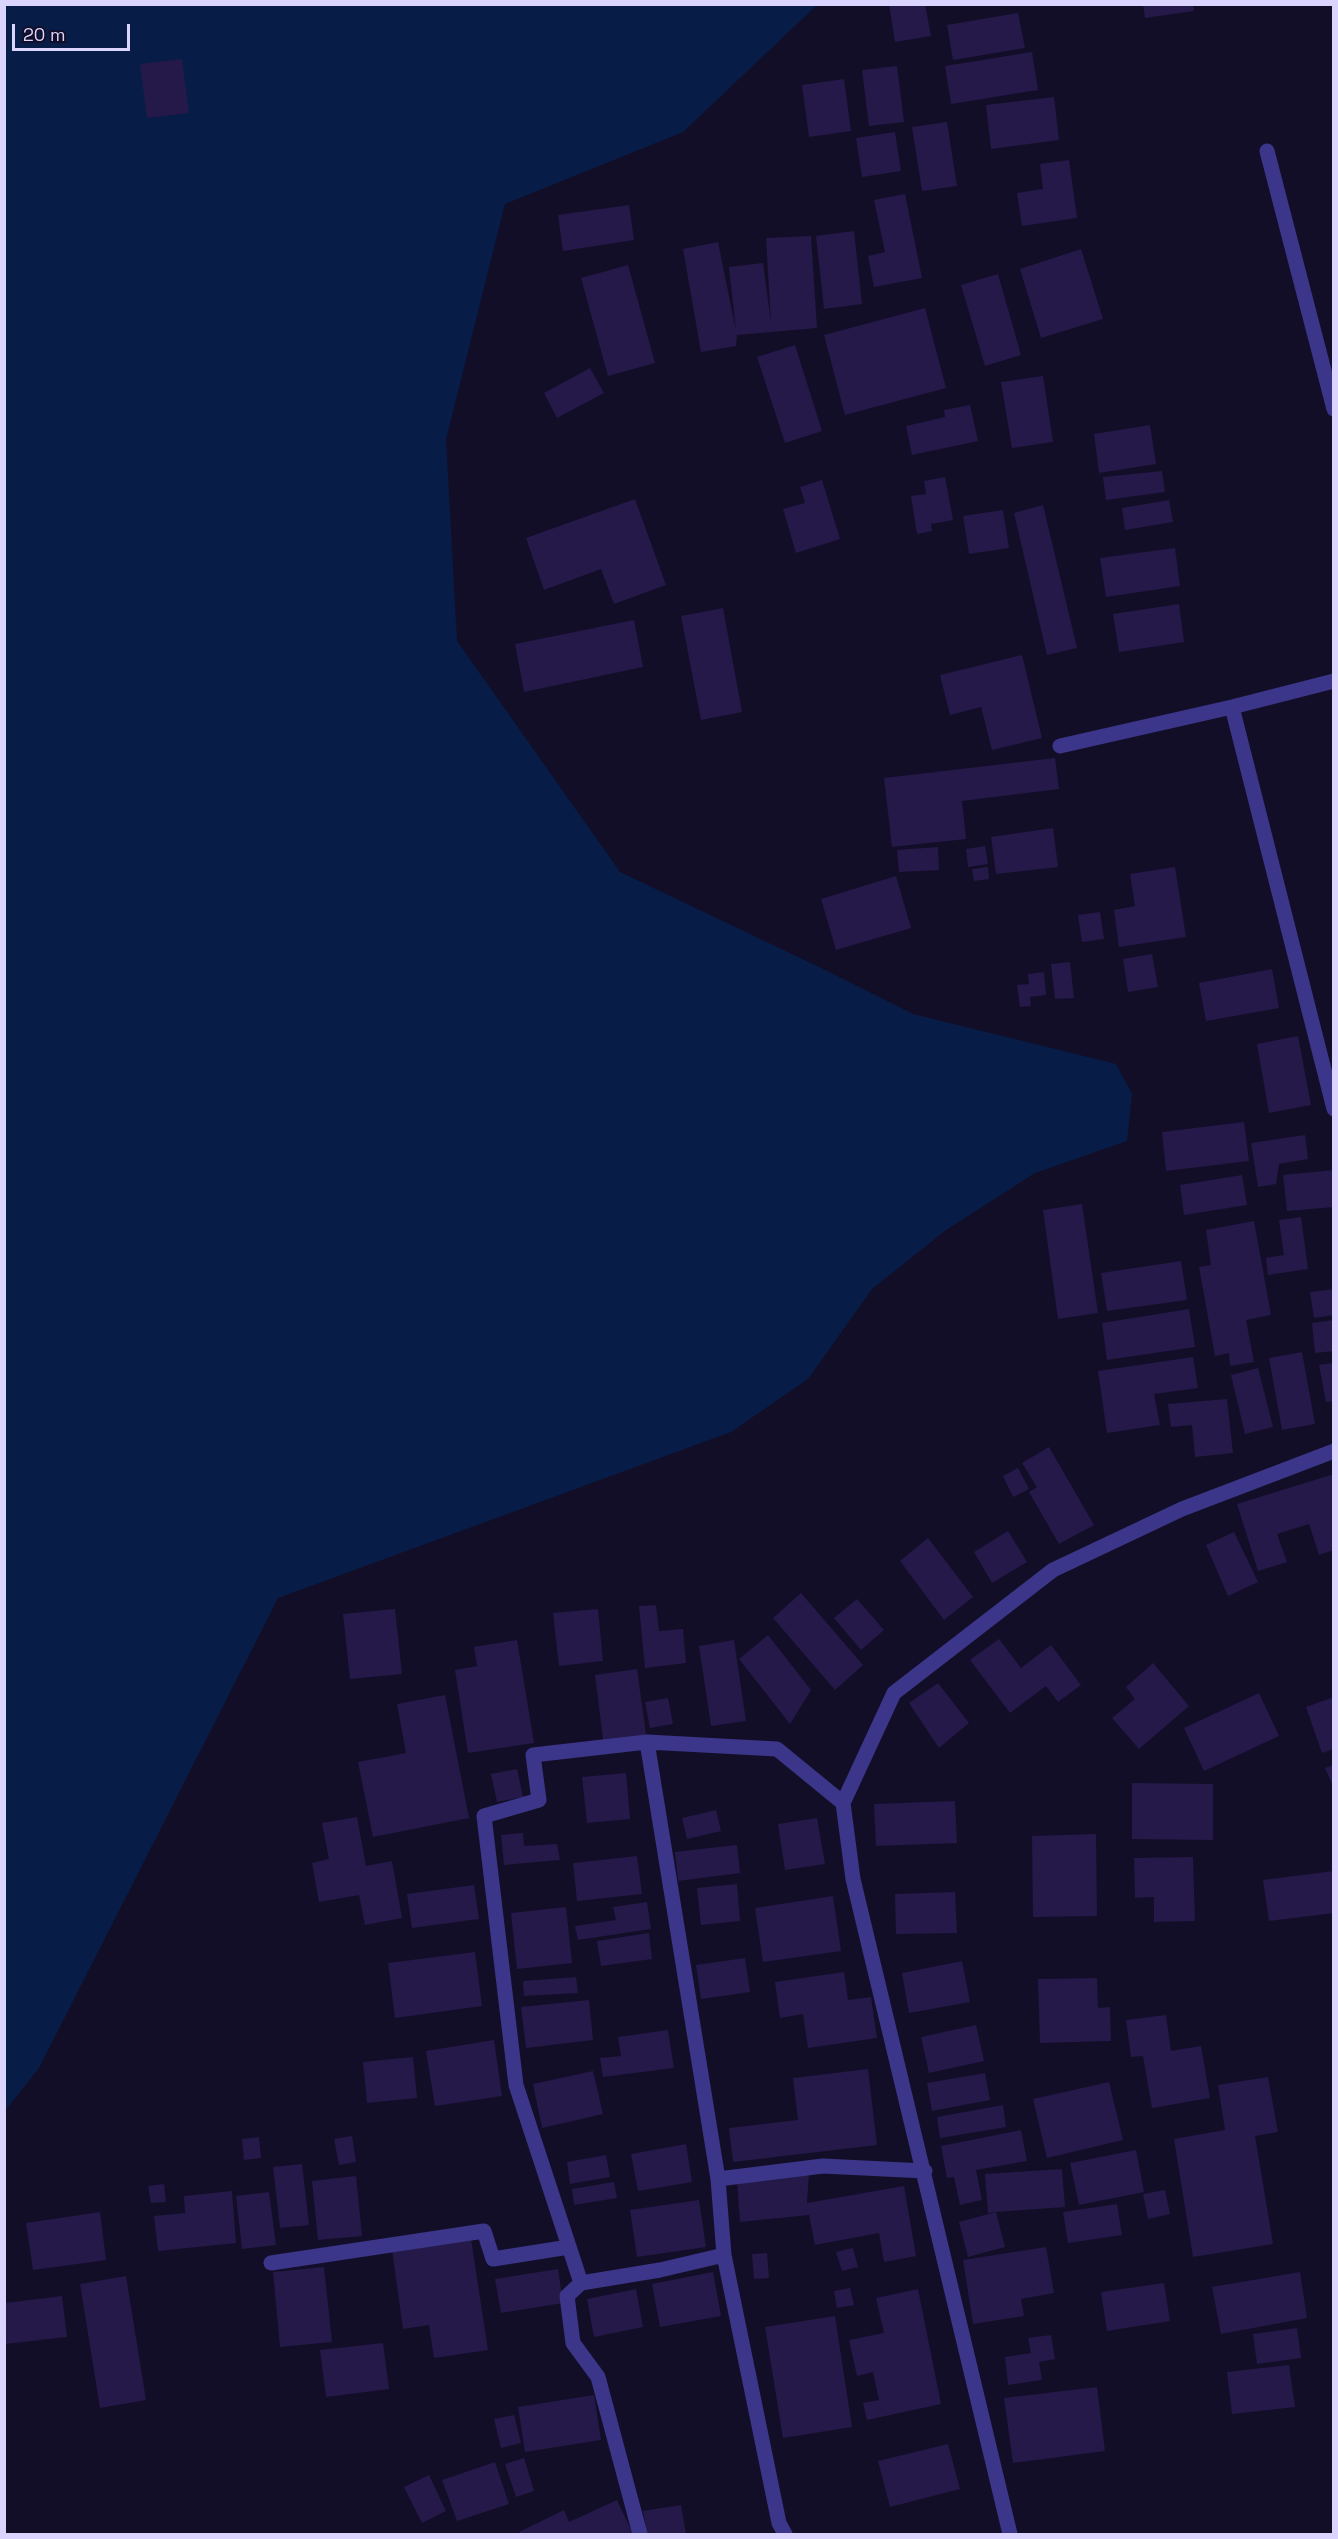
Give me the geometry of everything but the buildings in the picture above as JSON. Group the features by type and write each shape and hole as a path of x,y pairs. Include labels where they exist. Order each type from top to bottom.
{"street":[{"path":"1267,151 1334,409"},
{"path":"1060,746 1334,681"},
{"path":"1232,707 1334,1109"},
{"path":"1010,2535 854,1879 843,1803 894,1693 1053,1570 1182,1509 1334,1451"},
{"path":"581,2283 516,2085 484,1816 539,1800 533,1755 647,1742 777,1749 843,1803"},
{"path":"647,1742 718,2179 724,2255 779,2523 785,2535"},
{"path":"718,2179 823,2166 925,2171"},
{"path":"271,2263 484,2230 493,2259 569,2247"},
{"path":"640,2535 598,2377 573,2343 567,2296 581,2283 660,2270 724,2255"}],"water":[{"path":"5,5 817,5 683,132 505,204 446,440 457,641 620,872 913,1014 1116,1064 1132,1094 1127,1141 1035,1173 946,1230 872,1289 808,1379 731,1432 278,1598 39,2068 5,2111"}]}
